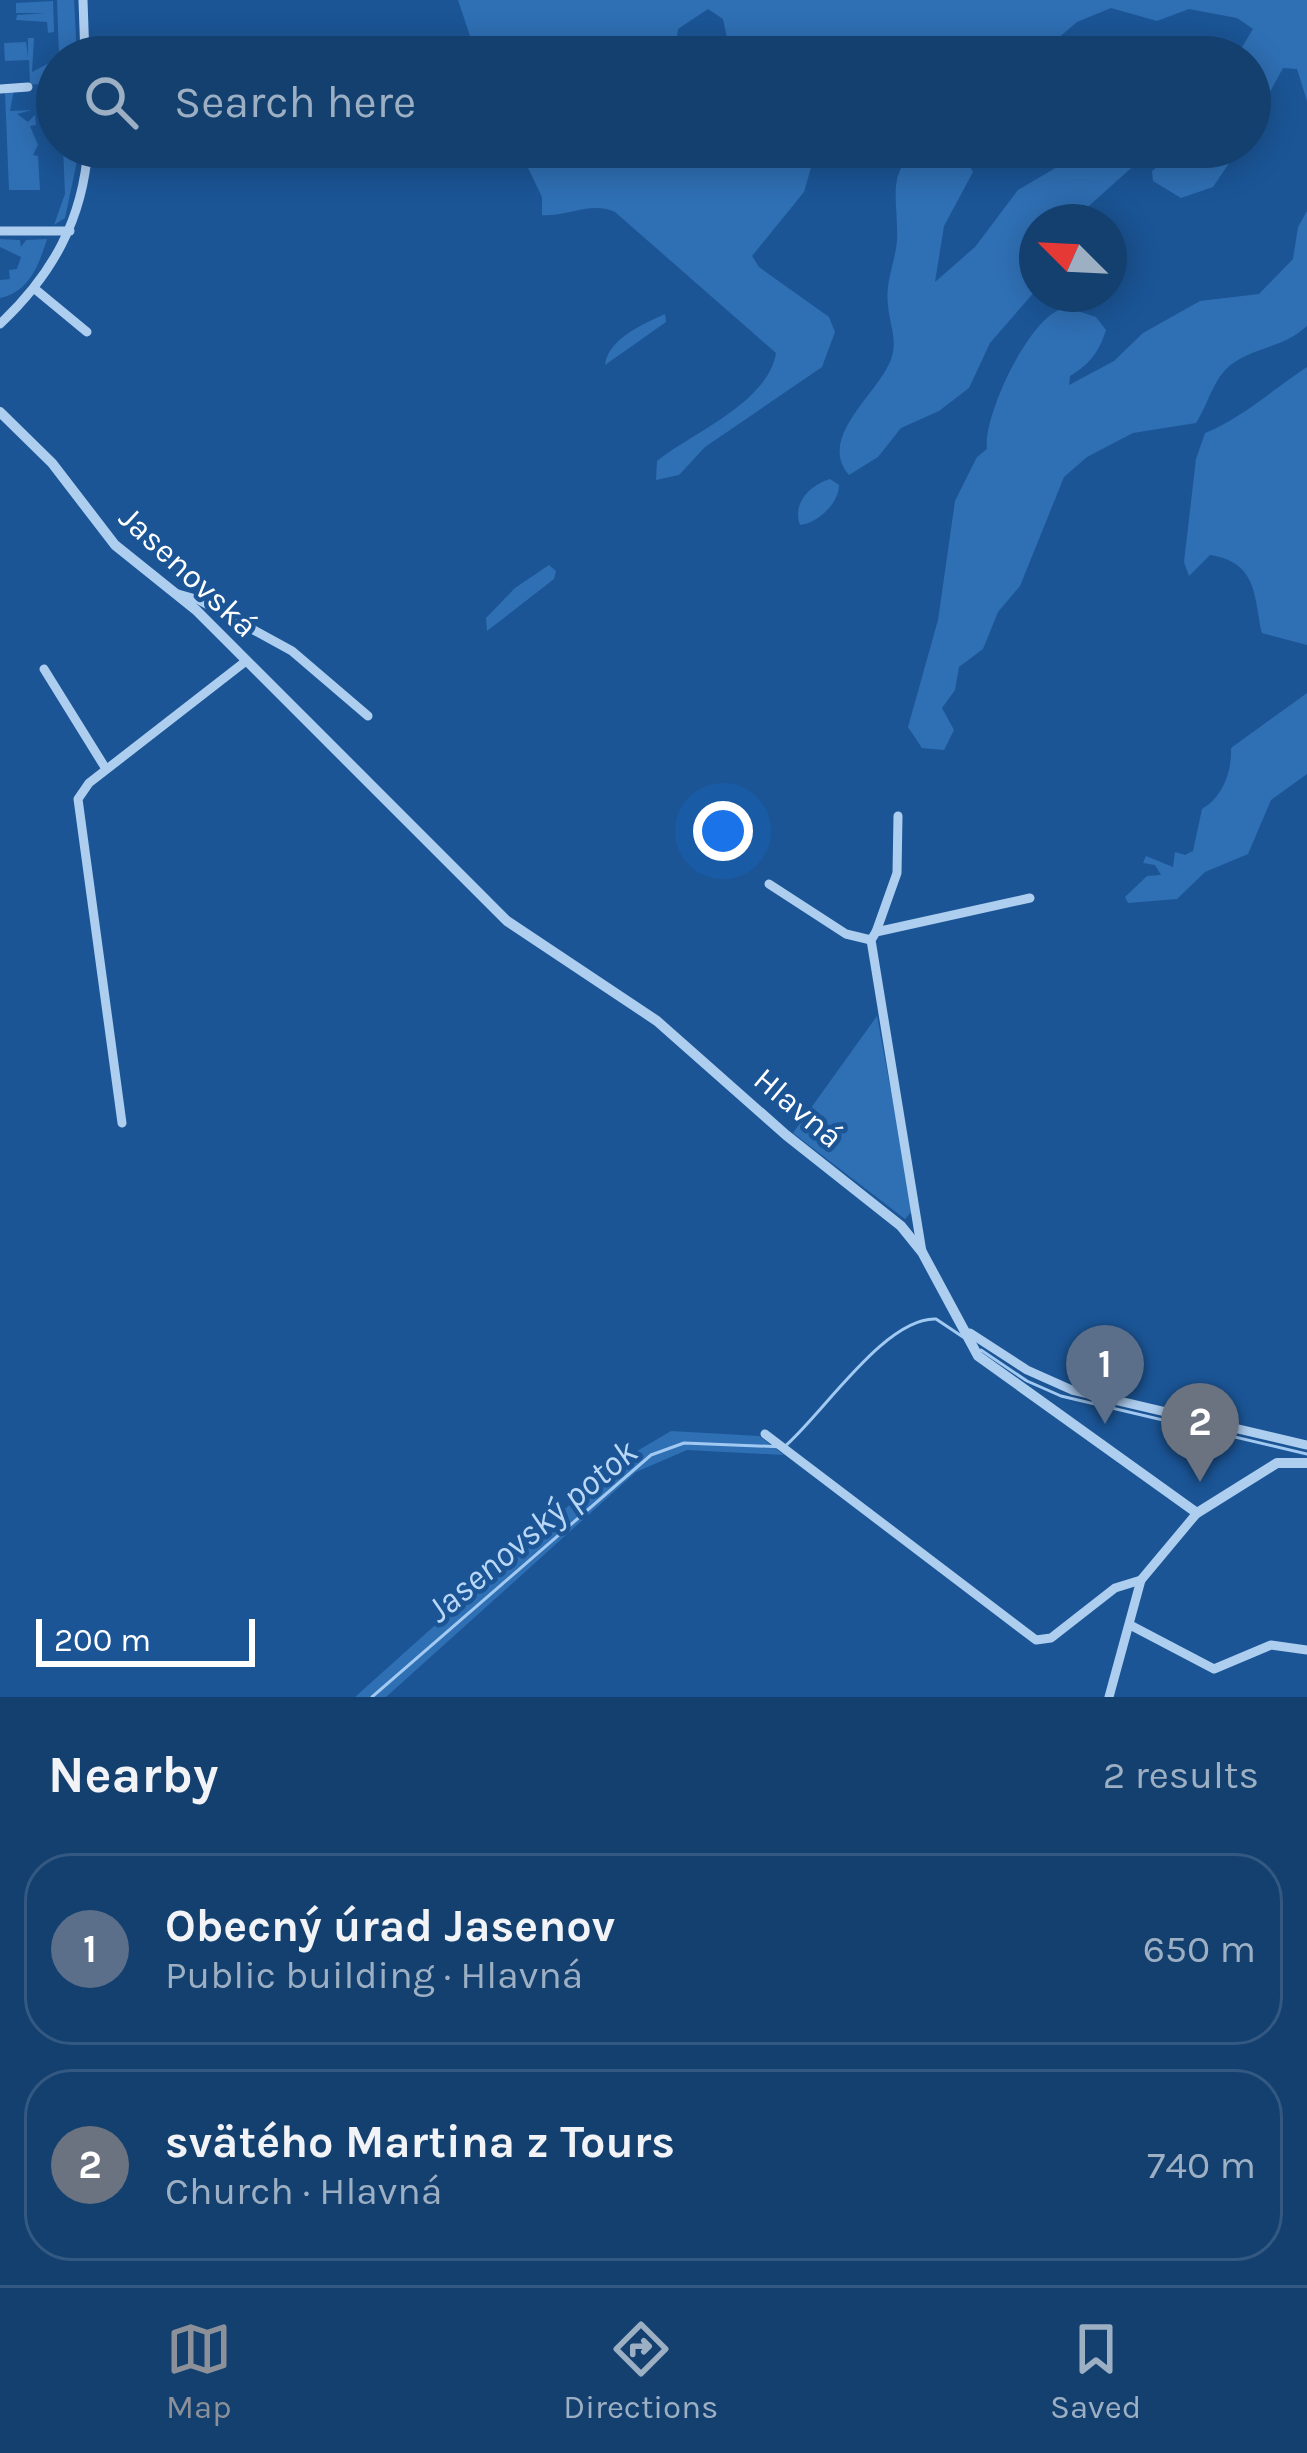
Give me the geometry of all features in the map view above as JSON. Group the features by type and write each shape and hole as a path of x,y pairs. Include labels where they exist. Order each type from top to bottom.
{"street":[{"path":"82,0 84,36"},
{"path":"0,89 28,87"},
{"path":"0,324 34,289 70,231 84,168"},
{"path":"0,230 70,231"},
{"path":"34,289 87,332"},
{"name":"Jasenovská","path":"0,412 52,463 115,545 174,592 250,665 106,769"},
{"path":"174,592 200,600 292,651 368,716"},
{"name":"Hlavná","path":"250,665 507,921 658,1021 786,1135 901,1226 922,1252 977,1352 1197,1513"},
{"path":"44,669 106,769 88,783 76,813 122,1123"},
{"path":"898,816 897,873 873,936 922,1252"},
{"path":"769,884 846,934 873,936 1030,898"},
{"path":"901,1226 911,1230 921,1224"},
{"path":"970,1335 1027,1370 1072,1390 1290,1449 1307,1462"},
{"path":"765,1434 1036,1640 1051,1638 1115,1588 1141,1580"},
{"path":"1109,1697 1141,1580 1197,1513 1290,1449 1307,1445"},
{"path":"1132,1626 1214,1669 1271,1645 1307,1650"}],"shaded area":[{"path":"57,0 74,0 76,36 58,36"},
{"path":"458,0 1307,0 1307,101 1297,69 1283,68 1271,90 1271,36 1249,36 1253,29 1237,18 1189,9 1157,21 1111,8 1077,22 1061,36 727,36 723,19 708,9 678,29 677,36 470,36"},
{"path":"53,1 54,32 48,33 47,22 16,20 17,15 46,13 16,13 16,3"},
{"path":"28,38 34,38 36,84 30,85 29,60 5,61 4,43 26,42 28,57"},
{"path":"14,90 10,111 32,110 17,114 28,122 35,115 36,125 30,126 36,140 33,155 40,190 9,190 5,92"},
{"path":"64,168 76,168 65,218 54,225 65,194"},
{"path":"528,168 811,168 804,192 752,256 759,267 829,317 835,332 822,367 705,447 679,475 656,480 657,461 744,402 770,371 776,353 615,212 597,208 542,215 542,197"},
{"path":"902,168 971,168 973,172 944,226 935,282 975,247 1018,190 1055,168 1131,168 1091,204 1019,204 1019,310 990,343 969,388 939,411 901,428 878,457 849,475 840,444 893,352 887,297 897,241 896,185"},
{"path":"1226,168 1213,187 1181,198 1153,181 1152,171"},
{"path":"1307,211 1307,326 1230,366 1196,423 1133,433 1087,457 1064,477 1020,586 998,612 983,649 959,667 955,690 942,708 954,730 944,750 922,748 908,727 938,620 955,501 977,457 987,449 992,415 1021,351 1056,312 1096,317 1106,330 1093,357 1070,376 1069,385 1114,361 1143,333 1200,301 1259,294 1293,259 1298,227"},
{"path":"0,239 20,240 21,247 26,240 47,239 26,284 0,298 0,280 10,279 9,270 17,269 21,257 0,247"},
{"path":"665,314 666,322 605,365 620,340"},
{"path":"1307,367 1307,645 1262,633 1251,584 1238,566 1210,555 1189,576 1184,562 1196,459 1205,433"},
{"path":"830,479 839,485 831,505 800,525 798,509 804,496"},
{"path":"549,565 556,571 554,579 487,631 486,618 515,588"},
{"path":"1307,693 1307,774 1271,800 1248,854 1205,872 1177,899 1128,903 1125,897 1147,876 1161,875 1155,865 1143,863 1146,856 1173,867 1175,852 1193,851 1202,809 1225,783 1231,748"},
{"path":"877,1016 913,1210 905,1219 793,1133"},
{"path":"671,1431 759,1436 784,1455 687,1450 636,1472 386,1697 355,1697 615,1464"}],"waterway":[{"name":"Jasenovský potok","path":"372,1697 651,1455 684,1443 784,1447 855,1370 896,1334 936,1319 963,1337"},
{"name":"Jasenovský potok","path":"981,1350 1027,1381 1061,1396 1307,1454"}],"place":[{"name":"Obecný úrad Jasenov","path":"1105,1424"},
{"name":"svätého Martina z Tours","path":"1200,1482"}]}
